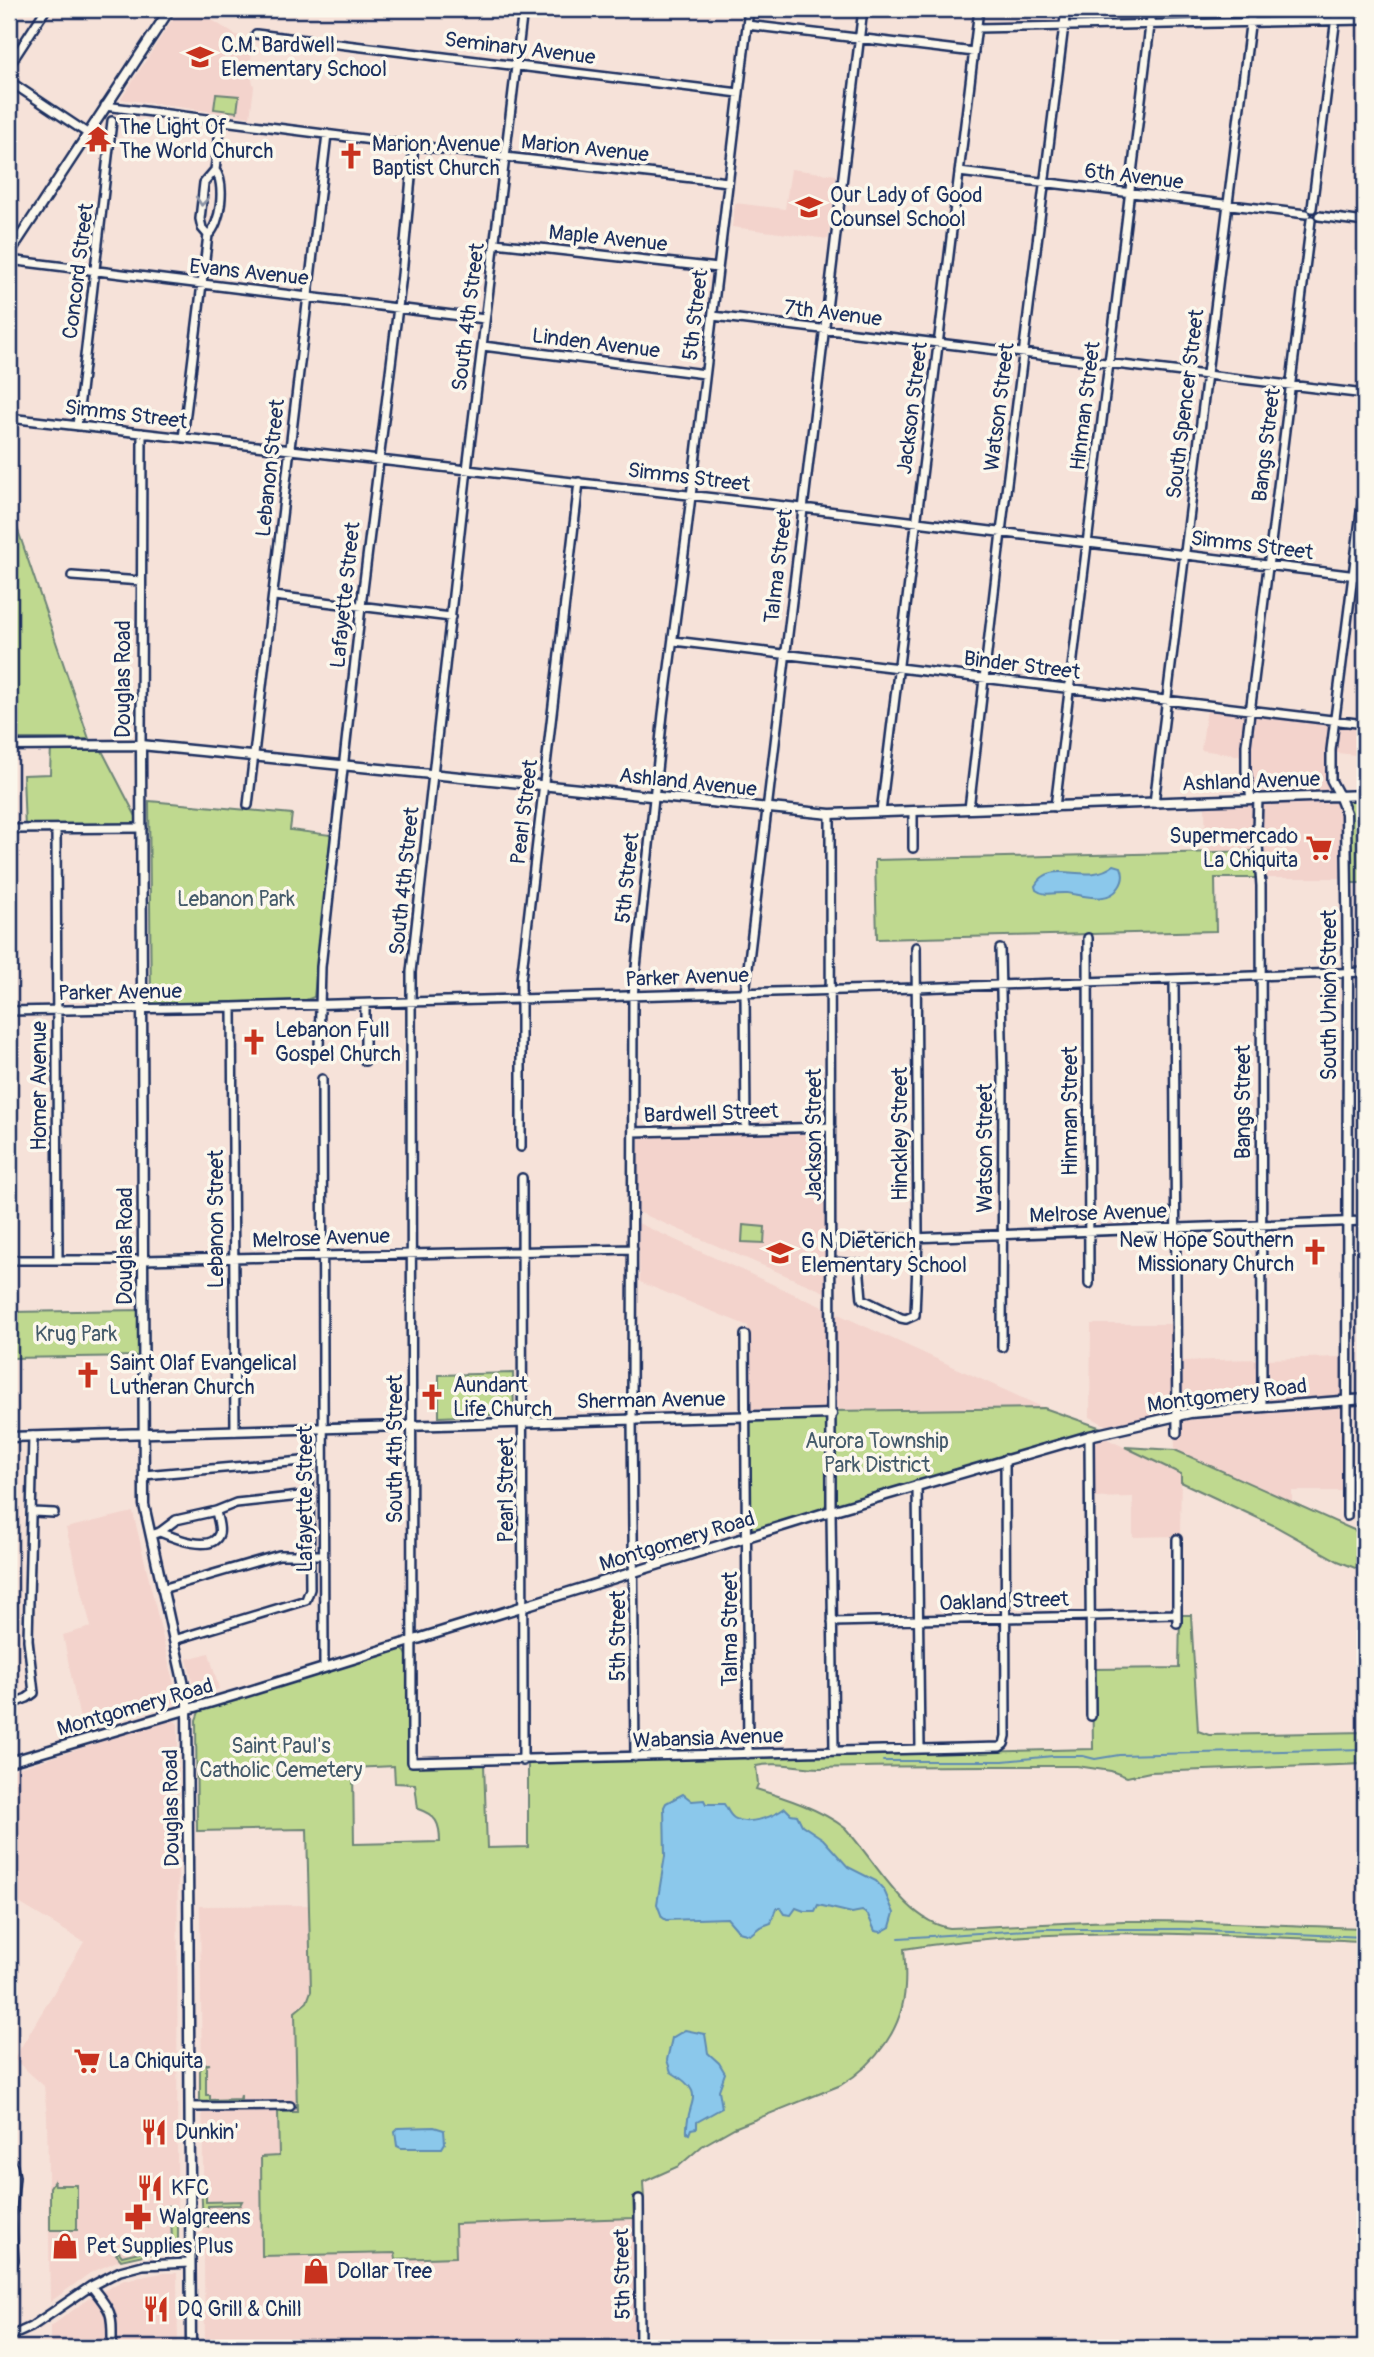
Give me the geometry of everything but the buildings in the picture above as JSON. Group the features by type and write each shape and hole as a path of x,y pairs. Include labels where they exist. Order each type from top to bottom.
{"street":[{"path":"9,66 46,9"},
{"path":"9,254 170,9"},
{"name":"South 4th Street","path":"412,1762 411,972 467,470 523,9"},
{"name":"5th Street","path":"635,1757 632,1418 633,996 654,796 749,9"},
{"name":"Talma Street","path":"746,1129 745,993 863,9"},
{"name":"Jackson Street","path":"881,812 979,9"},
{"name":"Watson Street","path":"970,809 1001,532 1066,9"},
{"name":"Hinman Street","path":"1055,807 1152,9"},
{"name":"South Spencer Street","path":"1154,803 1252,9"},
{"path":"1336,9 1312,208 1308,217 1315,220 1318,216 1365,222"},
{"path":"977,28 1365,20"},
{"path":"747,25 974,52"},
{"name":"Seminary Avenue","path":"256,34 739,93"},
{"path":"9,81 87,132"},
{"name":"Marion Avenue","path":"105,106 505,157 728,182"},
{"name":"Concord Street","path":"77,426 112,121"},
{"path":"183,438 208,235 217,222 222,184 215,170 220,122"},
{"name":"Lebanon Street","path":"248,805 327,134"},
{"name":"Lafayette Street","path":"319,1049 319,1005 344,766 398,307 414,145"},
{"path":"208,235 202,228 200,219 204,183 215,170"},
{"name":"6th Avenue","path":"959,172 1227,204 1308,217"},
{"path":"1312,208 1318,216"},
{"name":"Bangs Street","path":"1262,1406 1261,975 1254,798 1246,758 1308,217"},
{"name":"Maple Avenue","path":"495,243 718,268"},
{"name":"Evans Avenue","path":"9,260 485,319"},
{"name":"7th Avenue","path":"713,316 1365,394"},
{"name":"Linden Avenue","path":"483,346 705,374"},
{"name":"Simms Street","path":"9,418 803,508 1365,576"},
{"name":"Douglas Road","path":"142,433 144,1505 155,1534 162,1589 187,1708 191,2348"},
{"name":"South Union Street","path":"1347,1516 1346,813 1331,780 1331,750 1365,480"},
{"name":"Pearl Street","path":"521,1147 521,980 579,482"},
{"path":"72,576 141,581"},
{"path":"274,596 451,617"},
{"name":"Binder Street","path":"674,641 1365,724"},
{"name":"Ashland Avenue","path":"9,746 141,745 830,814 1365,795"},
{"path":"912,848 913,811"},
{"name":"Jackson Street","path":"830,814 834,1751"},
{"path":"9,829 142,828"},
{"name":"Homer Avenue","path":"56,829 58,1259"},
{"name":"Hinman Street","path":"1088,938 1089,1284"},
{"name":"Hinckley Street","path":"831,1262 859,1264 862,1299 901,1318 910,1318 917,1311 916,947"},
{"name":"Watson Street","path":"1000,949 1002,1348"},
{"name":"Parker Avenue","path":"9,1011 831,991 1365,972"},
{"path":"1174,980 1177,1433"},
{"path":"365,1004 365,1060"},
{"name":"Lebanon Street","path":"232,1007 235,1431"},
{"name":"Lafayette Street","path":"322,1079 324,1667"},
{"name":"Bardwell Street","path":"633,1132 831,1127"},
{"name":"Pearl Street","path":"522,1178 523,1760"},
{"name":"Melrose Avenue","path":"831,1241 1365,1222"},
{"name":"Melrose Avenue","path":"9,1260 143,1260 633,1249"},
{"name":"Talma Street","path":"745,1335 748,1755"},
{"name":"Montgomery Road","path":"9,1762 917,1485 1089,1436 1176,1415 1365,1399"},
{"name":"Sherman Avenue","path":"9,1437 832,1414"},
{"path":"9,1704 34,1693 28,1640 33,1436"},
{"path":"1089,1436 1091,1716"},
{"path":"1004,1618 1005,1459"},
{"path":"144,1475 302,1461 309,1467 310,1589 306,1600 174,1640"},
{"path":"917,1485 920,1749"},
{"path":"155,1534 176,1520 216,1511 243,1501 309,1495"},
{"path":"155,1534 190,1543 215,1540 220,1530 216,1511"},
{"path":"33,1512 54,1513"},
{"name":"Oakland Street","path":"832,1622 1090,1616 1177,1618 1177,1539"},
{"path":"162,1589 271,1557 323,1555"},
{"name":"Wabansia Avenue","path":"412,1762 996,1748 1004,1744 1004,1618"},
{"path":"190,2107 290,2106"},
{"path":"9,2159 15,2177 11,2218 14,2260 9,2276"},
{"name":"5th Street","path":"639,2199 640,2348"},
{"path":"9,2337 31,2327 91,2286 120,2271 143,2265 190,2263"},
{"path":"91,2286 109,2308 112,2317 112,2348"}],"shaded area":[{"name":"C.M. Bardwell Elementary School","path":"179,9 195,9 234,34 253,42 250,72 254,87 250,117 121,99"},
{"name":"Our Lady of Good Counsel School","path":"791,169 836,175 828,239 732,227 735,203 785,209"},
{"path":"1207,709 1365,728 1365,756 1328,752 1329,786 1340,809 1341,878 1262,878 1261,851 1206,852 1205,806 1251,804 1242,756 1201,750"},
{"name":"G N Dieterich Elementary School","path":"827,1131 827,1293 638,1212 639,1137"},
{"path":"638,1223 1044,1408 748,1412 748,1326 640,1282"},
{"path":"1091,1324 1177,1324 1178,1361 1342,1357 1343,1396 1167,1413 1107,1426 1090,1417"},
{"path":"1344,1405 1344,1491 1292,1491 1292,1502 1175,1450 1174,1421"},
{"path":"1105,1438 1181,1474 1180,1536 1133,1537 1133,1497 1091,1498 1090,1442"},
{"path":"133,1512 177,1697 174,1702 82,1730 63,1635 91,1627 66,1528"},
{"path":"209,1653 219,1689 200,1694 194,1690 187,1659"},
{"path":"170,1720 178,1724 177,2251 122,2259 90,2273 50,2302 47,2116 44,2086 14,2059 84,1942 9,1897 9,1771"},
{"path":"310,1905 311,1991 310,1997 295,2012 297,2112 279,2157 261,2157 396,2253 396,2259 455,2257 455,2224 634,2218 635,2348 205,2348 200,1906"},
{"path":"177,2273 178,2348 50,2348 50,2327 88,2299 124,2280"}],"green space":[{"path":"216,94 239,96 237,112 214,109"},
{"path":"9,504 89,739 9,739"},
{"path":"99,745 142,828 25,829 23,775 50,774 51,746"},
{"path":"1365,794 1365,883 1352,883 1347,880 1346,813 1339,795"},
{"name":"Lebanon Park","path":"149,801 292,814 290,830 331,835 314,997 306,1000 151,1005"},
{"path":"1261,851 1262,878 1215,878 1216,931 877,939 875,860"},
{"path":"743,1225 765,1227 764,1243 742,1242"},
{"name":"Krug Park","path":"143,1310 143,1356 9,1358 9,1312"},
{"path":"513,1373 514,1414 439,1417 439,1375"},
{"name":"Aurora Township Park District","path":"1044,1408 1110,1431 831,1511 832,1411"},
{"path":"822,1417 828,1423 827,1503 822,1510 755,1530 749,1521 749,1422 752,1419"},
{"path":"1125,1447 1175,1450 1365,1535 1365,1572 1181,1482 1181,1474"},
{"name":"Saint Paul's Catholic Cemetery","path":"1180,1615 1191,1615 1198,1731 1209,1735 1365,1732 1365,1764 1150,1772 1127,1777 1111,1771 1077,1766 820,1768 772,1764 756,1766 756,1789 814,1810 845,1828 905,1902 934,1923 950,1928 1126,1921 1216,1922 1365,1928 1365,1941 1192,1934 1076,1934 961,1941 904,1949 905,1987 899,2017 885,2043 865,2067 841,2085 734,2128 702,2146 679,2166 643,2182 644,2198 633,2198 634,2218 455,2224 456,2257 396,2259 395,2253 262,2256 261,2157 279,2156 278,2112 297,2112 295,2012 307,2002 311,1991 307,1829 197,1831 196,1720 203,1708 396,1648 402,1649 408,1661 410,1766 484,1764 487,1848 528,1847 528,1763 1093,1749 1092,1669 1179,1668","holes":["394,1766 395,1783 415,1784 418,1809 436,1821 440,1842 354,1844 353,1768"]},
{"path":"210,2064 206,2065 206,2095 210,2095 210,2100 240,2099 241,2095 241,2102 200,2101 200,2065"},
{"path":"201,2179 206,2179 206,2202 242,2201 240,2205 208,2206 208,2227 203,2227"},
{"path":"54,2181 55,2185 77,2185 77,2230 50,2230 50,2187"},
{"path":"168,2206 178,2209 178,2251 121,2260 116,2254 119,2252 122,2256 167,2249 167,2245 172,2250 172,2245 168,2244 172,2244 171,2209"}],"water":[{"path":"1114,865 1121,867 1123,879 1114,893 1108,896 1095,898 1067,893 1047,894 1036,890 1035,886 1042,877 1051,873 1092,873"},
{"path":"683,1794 692,1801 704,1800 706,1804 724,1804 732,1817 740,1820 760,1819 785,1808 791,1814 797,1815 802,1825 823,1839 848,1867 876,1881 884,1890 894,1913 890,1927 881,1932 875,1931 868,1915 862,1911 852,1913 818,1905 815,1911 796,1908 791,1915 776,1908 771,1923 750,1935 739,1932 727,1918 666,1920 657,1904 665,1856 664,1807 666,1803"},
{"path":"685,2030 705,2034 708,2053 725,2073 719,2090 722,2108 697,2122 697,2128 691,2129 689,2134 687,2122 693,2093 683,2080 671,2072 667,2060 672,2038"},
{"path":"434,2127 444,2130 445,2143 442,2148 397,2146 395,2131 398,2128"}],"waterway":[{"path":"883,1761 1003,1761 1053,1756 1083,1756 1095,1759 1119,1755 1365,1749"},
{"path":"899,1938 1044,1929 1181,1929 1365,1937"}],"place":[{"name":"C.M. Bardwell Elementary School","path":"200,57"},
{"name":"The Light Of The World Church","path":"98,139"},
{"name":"Marion Avenue Baptist Church","path":"351,156"},
{"name":"Our Lady of Good Counsel School","path":"809,207"},
{"name":"Supermercado La Chiquita","path":"1319,848"},
{"name":"Lebanon Full Gospel Church","path":"254,1042"},
{"name":"New Hope Southern Missionary Church","path":"1315,1252"},
{"name":"G N Dieterich Elementary School","path":"780,1253"},
{"name":"Saint Olaf Evangelical Lutheran Church","path":"88,1375"},
{"name":"Aundant Life Church","path":"432,1397"},
{"name":"La Chiquita","path":"87,2061"},
{"name":"Dunkin'","path":"154,2132"},
{"name":"KFC","path":"150,2188"},
{"name":"Walgreens","path":"138,2217"},
{"name":"Pet Supplies Plus","path":"65,2246"},
{"name":"Dollar Tree","path":"316,2271"},
{"name":"DQ Grill & Chill","path":"156,2309"}]}
